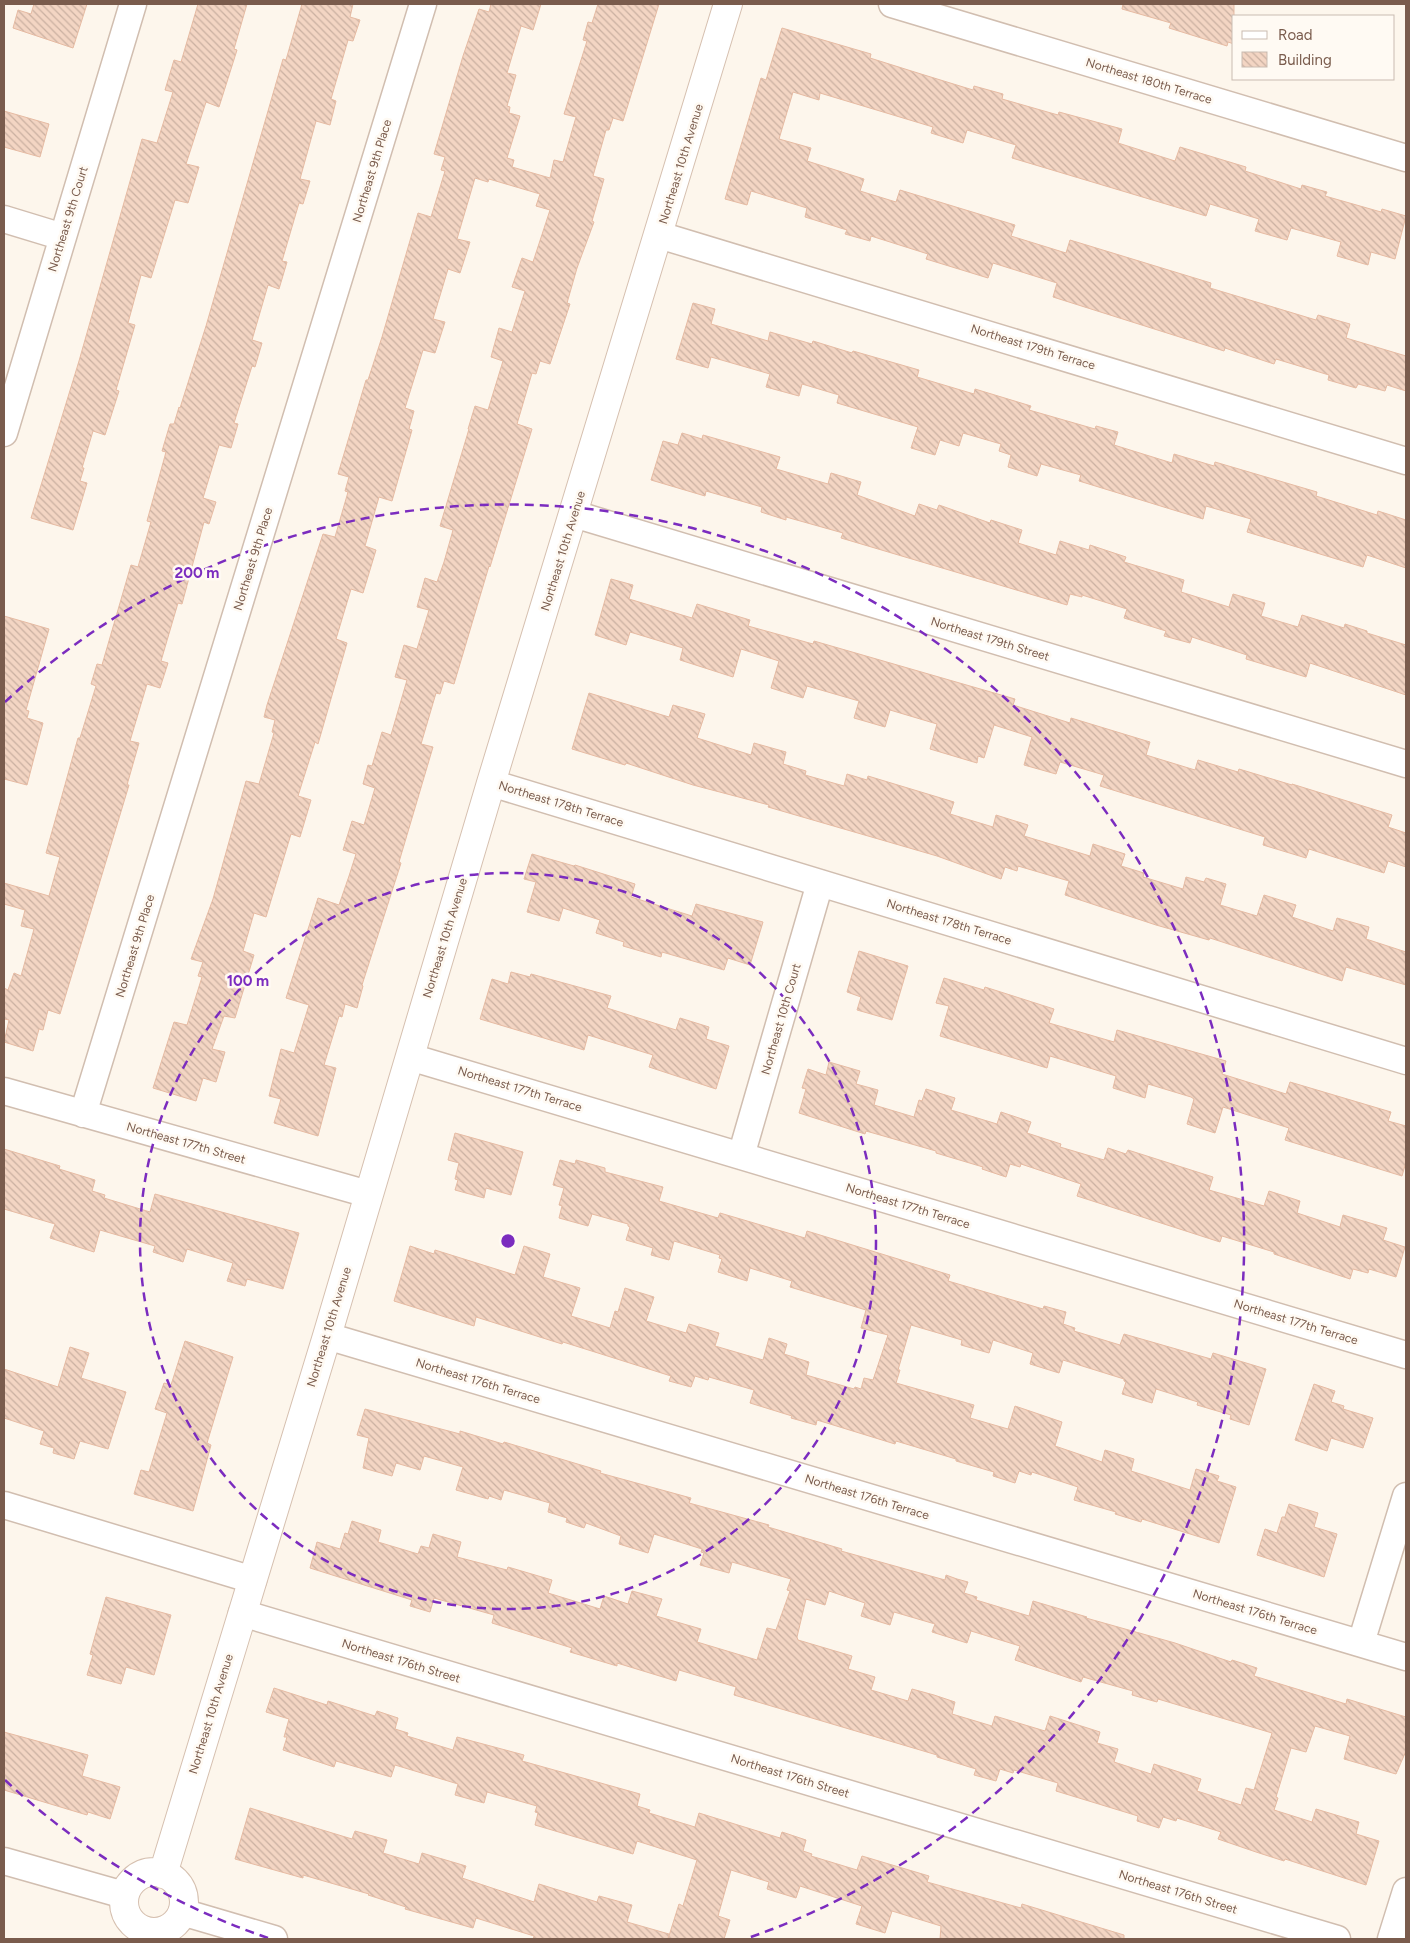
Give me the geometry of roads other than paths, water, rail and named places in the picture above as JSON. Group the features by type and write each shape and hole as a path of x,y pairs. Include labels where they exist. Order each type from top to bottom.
{"street":[{"name":"Northeast 9th Court","path":"4,433 133,4"},
{"name":"Northeast 9th Place","path":"83,1114 423,4"},
{"name":"Northeast 10th Avenue","path":"163,1874 327,1336 491,783 728,4"},
{"name":"Northeast 180th Terrace","path":"892,4 1406,158"},
{"path":"4,219 63,237"},
{"name":"Northeast 179th Terrace","path":"659,235 1406,460"},
{"name":"Northeast 179th Street","path":"574,514 1406,764"},
{"name":"Northeast 178th Terrace","path":"491,783 1406,1061"},
{"name":"Northeast 10th Court","path":"741,1156 820,883"},
{"name":"Northeast 177th Terrace","path":"410,1056 1406,1355"},
{"name":"Northeast 177th Street","path":"4,1091 368,1194"},
{"name":"Northeast 176th Terrace","path":"327,1336 1406,1657"},
{"path":"1361,1644 1406,1496"},
{"path":"4,1505 253,1580"},
{"name":"Northeast 176th Street","path":"242,1613 1337,1939"},
{"path":"4,1861 124,1895"},
{"path":"154,1872 163,1874 172,1879 184,1896 182,1912 174,1925 165,1930 143,1935 129,1920 125,1912 124,1895 129,1884 136,1878 154,1872"},
{"path":"1391,1939 1406,1891"},
{"path":"182,1912 274,1939"}]}
